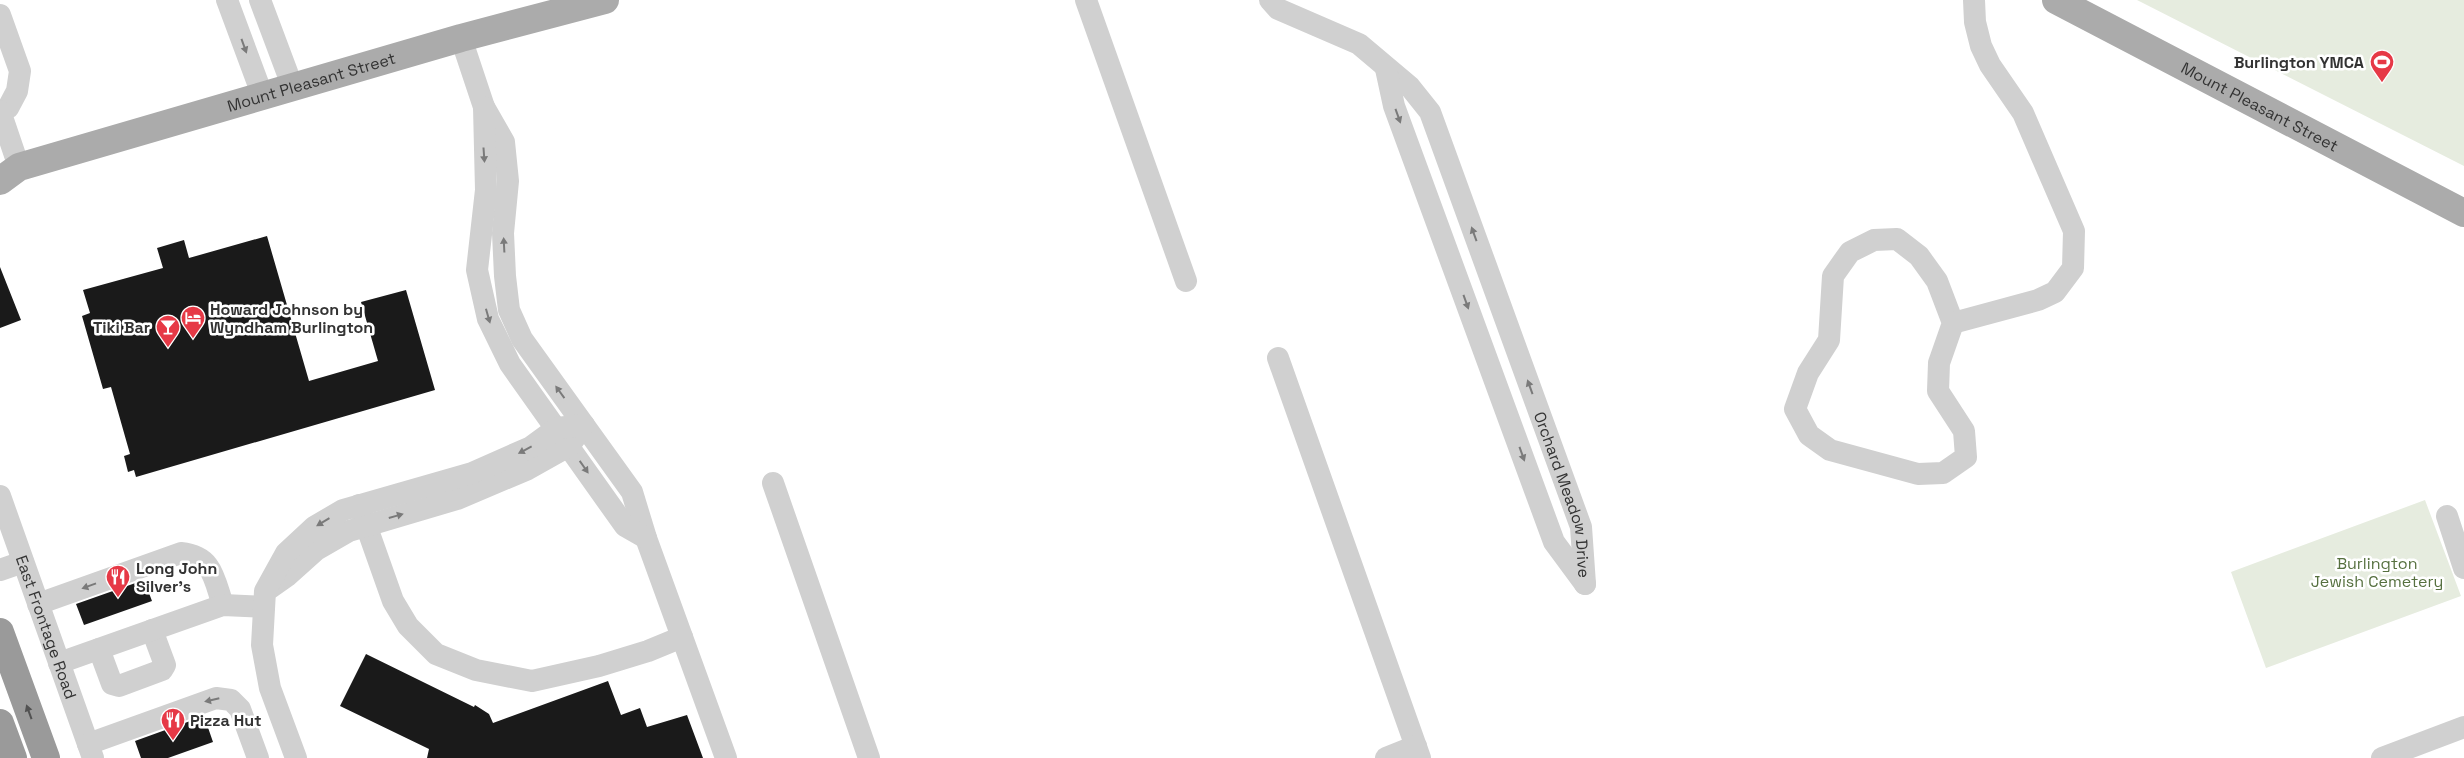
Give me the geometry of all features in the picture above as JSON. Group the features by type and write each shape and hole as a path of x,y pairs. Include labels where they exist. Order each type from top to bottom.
{"highway":[{"path":"0,632 46,758"},
{"path":"0,723 13,758"}],"main road":[{"name":"Mount Pleasant Street","path":"9,170 263,97 567,5 604,0"},
{"name":"Mount Pleasant Street","path":"2056,0 2464,213"}],"street":[{"path":"227,0 263,97"},
{"path":"260,0 293,88"},
{"path":"1086,0 1186,281"},
{"name":"Orchard Meadow Drive","path":"1270,0 1278,9 1359,44 1386,69 1410,87 1430,112 1581,527 1585,584 1554,542 1394,106 1386,69"},
{"path":"1953,323 2038,300 2055,292 2074,268 2074,231 2023,113 1990,65 1981,46 1975,22 1974,0"},
{"path":"0,15 20,71 17,91 8,108 0,111 9,170"},
{"path":"461,38 484,106 504,142 508,181 503,233 509,310 522,339 632,492 646,538 726,758"},
{"path":"484,106 486,190 477,270 488,319 510,364 625,526 646,538"},
{"path":"1897,239 1919,256 1937,281 1953,323 1939,363 1938,391 1964,431 1966,456 1944,473 1918,474 1830,450 1809,435 1794,409 1808,373 1829,340 1833,276 1850,252 1874,240 1897,239"},
{"path":"1278,358 1418,752 1386,758"},
{"path":"59,663 223,605 264,599 316,550 349,531 362,516 507,460 531,448 563,437 584,425"},
{"path":"773,483 869,758"},
{"name":"East Frontage Road","path":"0,496 91,751"},
{"path":"362,516 393,601 408,626 436,654 476,670 532,681 599,666 648,652 682,636"},
{"path":"2447,516 2464,568"},
{"path":"38,604 181,553 193,554 209,566 223,605"},
{"path":"0,570 23,562"},
{"path":"264,599 262,645 270,688 295,758"},
{"path":"99,649 112,684 119,686 128,683 162,670 165,665 152,630"},
{"path":"91,751 216,698 230,700 240,709 258,758"},
{"path":"2382,758 2431,749 2464,727"}],"green space":[{"name":"Burlington YMCA","path":"2137,0 2464,0 2464,166"},
{"name":"Burlington Jewish Cemetery","path":"2425,500 2461,596 2266,668 2231,572"}],"building":[{"name":"Howard Johnson by Wyndham Burlington","path":"267,236 309,381 378,361 361,302 406,290 435,390 136,477 134,470 128,472 124,456 130,454 111,387 103,389 82,316 90,313 83,290 163,268 157,248 184,240 189,258"},
{"path":"0,267 21,320 0,328"},
{"path":"144,580 152,601 84,625 76,604"},
{"path":"366,654 474,707 475,705 489,714 493,723 608,681 621,715 640,708 647,727 687,715 703,758 427,758 429,749 340,706"},
{"path":"204,716 213,742 168,758 141,758 135,741"}],"place":[{"name":"Burlington YMCA","path":"2382,83"},
{"name":"Howard Johnson by Wyndham Burlington","path":"193,339"},
{"name":"Tiki Bar","path":"168,348"},
{"name":"Long John Silver's","path":"118,598"},
{"name":"Pizza Hut","path":"173,741"}]}
